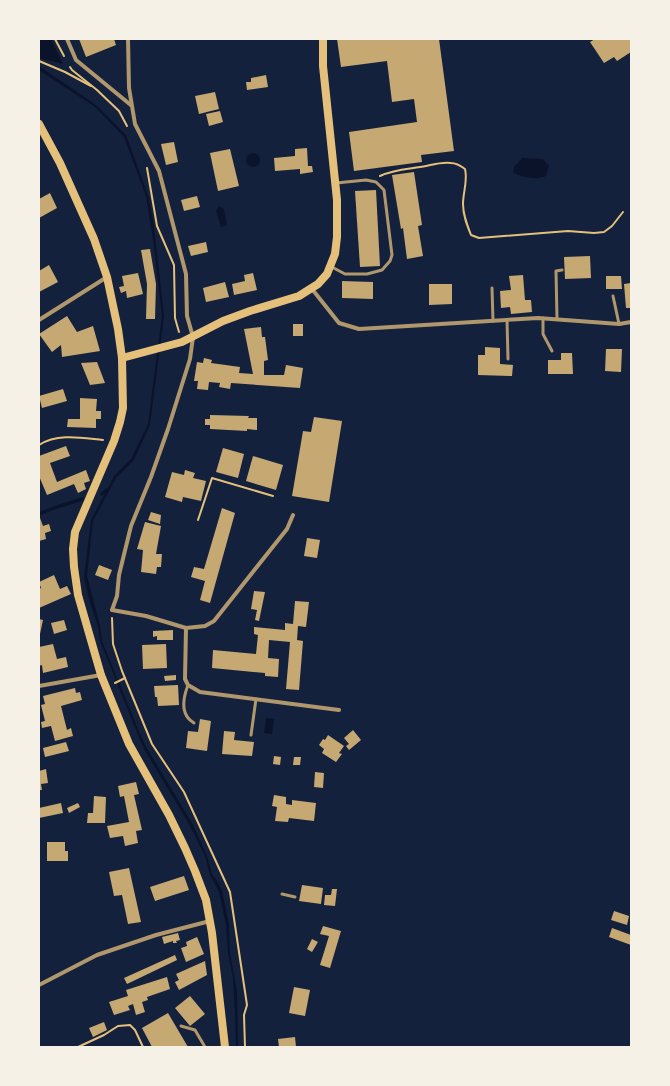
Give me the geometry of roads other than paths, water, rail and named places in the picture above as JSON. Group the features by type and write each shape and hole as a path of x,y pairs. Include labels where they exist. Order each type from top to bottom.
{"main road":[{"path":"122,358 182,342 223,321 299,296 312,289 327,274 335,254 337,237 337,200 323,66 323,39"},
{"path":"39,124 60,163 94,239 107,277 118,329 122,358 122,408 120,422 114,441 75,532 73,549 78,595 101,675 129,744 169,815 185,848 206,900 210,921 225,1047"}],"street":[{"path":"67,39 76,60 132,106"},
{"path":"128,39 129,88 135,124 159,171 186,274 187,316 193,337 190,359 168,429 151,477 131,526 119,575 117,596 112,610 146,616 186,628 205,626 214,621 287,529 293,515"},
{"path":"39,320 107,277"},
{"path":"312,289 339,323 359,329 543,318 619,324 631,322"},
{"path":"186,628 185,679 188,685 200,692 256,698 339,710"},
{"path":"39,686 101,675"},
{"path":"39,985 97,955 210,921"}],"lane":[{"path":"330,266 345,274 367,274 382,270 390,261 392,255 384,190 376,182 366,180 336,183"},
{"path":"557,319 556,271 562,270"},
{"path":"492,288 493,321"},
{"path":"613,296 619,324"},
{"path":"543,318 543,334 552,351"},
{"path":"507,320 508,359"},
{"path":"188,685 184,697 184,709 189,720 194,723"},
{"path":"251,735 256,698"},
{"path":"282,894 295,897"},
{"path":"181,1026 195,1030 205,1047"}],"water":[{"path":"39,39 51,39 63,64 39,58"},
{"path":"39,66 96,105 126,135 149,198 154,227 164,316 150,425 134,460 116,478 93,521 87,576 100,625 102,641 140,734 146,747 192,823 207,856 212,874 222,891 229,924 230,953 237,992 238,1047 236,1047 233,978 228,953 226,925 219,892 210,875 205,856 189,824 144,749 138,735 100,641 98,627 90,603 84,577 91,520 114,476 131,459 148,424 162,316 146,196 124,137 95,107 39,70"},
{"path":"253,153 258,155 260,160 258,165 253,167 248,165 246,160 248,155"},
{"path":"522,158 543,159 549,166 546,176 533,178 513,173 514,167"},
{"path":"219,206 224,209 227,225 221,227 216,211"},
{"path":"266,718 274,719 272,734 264,733"}],"waterway":[{"path":"102,494 108,489"},
{"path":"39,514 82,499"}]}
